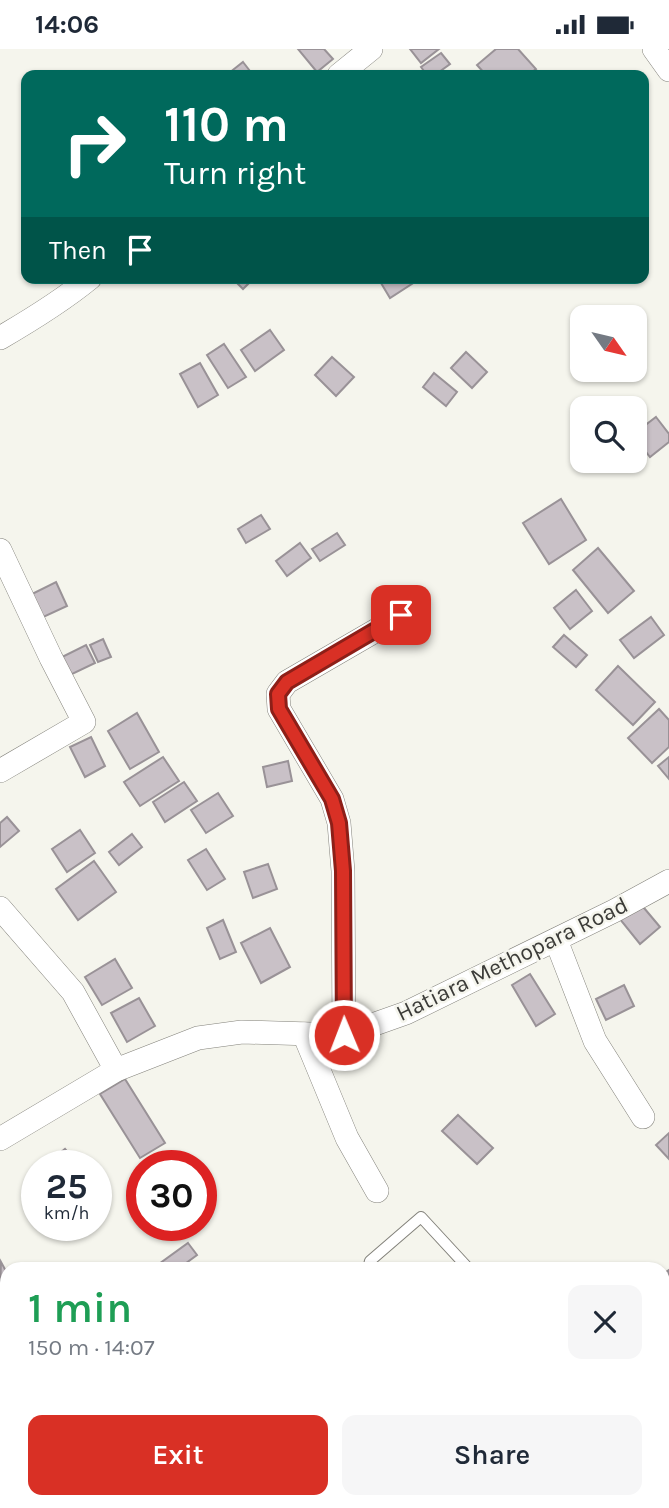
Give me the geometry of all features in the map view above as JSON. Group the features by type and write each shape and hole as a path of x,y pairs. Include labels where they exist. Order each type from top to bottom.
{"street":[{"path":"345,70 371,49"},
{"path":"654,49 669,70"},
{"path":"0,338 82,284"},
{"path":"0,550 51,658 85,722 0,771"},
{"path":"344,1035 343,871 339,823 332,799 279,709 278,694 287,682 401,615"},
{"name":"Hatiara Methopara Road","path":"0,1139 116,1070 198,1038 242,1032 344,1035 406,1013 614,911 669,881"},
{"path":"0,908 73,992 116,1070"},
{"path":"556,940 595,1041 643,1117"},
{"path":"303,1034 347,1138 377,1191"}],"lane":[{"path":"370,1262 421,1217 463,1262"}],"building":[{"path":"298,49 324,49 333,59 319,70 315,70"},
{"path":"410,49 439,49 421,63"},
{"path":"496,49 518,49 536,69 482,70 477,65"},
{"path":"441,53 450,64 442,70 423,70 421,67"},
{"path":"243,62 249,70 233,70"},
{"path":"382,284 412,284 390,298"},
{"path":"270,330 284,350 255,371 241,350"},
{"path":"224,344 246,377 228,388 207,355"},
{"path":"466,352 487,372 472,388 451,368"},
{"path":"332,357 354,377 336,396 315,375"},
{"path":"200,363 218,395 198,407 180,374"},
{"path":"434,373 457,392 446,406 423,387"},
{"path":"656,417 669,434 669,442 650,457 647,453 647,424"},
{"path":"561,499 586,540 549,564 523,523"},
{"path":"261,515 270,529 246,543 238,529"},
{"path":"337,533 345,545 320,561 312,549"},
{"path":"300,543 311,558 287,576 276,561"},
{"path":"598,548 634,591 608,613 573,570"},
{"path":"56,582 67,606 39,619 28,596"},
{"path":"576,590 592,611 570,629 554,608"},
{"path":"651,617 664,635 634,658 620,640"},
{"path":"564,635 587,655 576,667 553,647"},
{"path":"103,639 111,657 98,662 90,645"},
{"path":"86,645 95,663 68,676 60,658"},
{"path":"618,666 655,702 633,725 596,690"},
{"path":"659,709 669,720 669,747 652,763 628,738"},
{"path":"137,713 159,752 130,769 108,731"},
{"path":"91,737 105,766 85,777 70,747"},
{"path":"163,757 179,781 140,806 124,782"},
{"path":"669,757 669,779 658,766"},
{"path":"288,761 292,781 267,787 263,767"},
{"path":"184,782 197,801 165,822 153,802"},
{"path":"218,793 233,816 206,833 191,810"},
{"path":"7,817 19,831 0,847 0,823"},
{"path":"80,830 95,853 67,872 52,849"},
{"path":"132,834 142,847 119,865 109,852"},
{"path":"206,849 225,879 207,890 188,860"},
{"path":"94,861 116,892 78,920 56,889"},
{"path":"268,864 277,889 253,898 244,872"},
{"path":"639,902 660,927 640,944 619,918"},
{"path":"223,920 236,952 220,959 207,928"},
{"path":"270,928 290,967 261,983 241,943"},
{"path":"115,959 132,988 102,1005 85,977"},
{"path":"530,974 555,1014 536,1026 512,985"},
{"path":"624,985 634,1006 606,1020 596,999"},
{"path":"139,998 155,1026 127,1042 111,1013"},
{"path":"125,1079 165,1143 153,1150 135,1150 100,1094"},
{"path":"458,1115 493,1148 477,1164 442,1131"},
{"path":"669,1133 669,1159 656,1145"},
{"path":"188,1243 197,1255 188,1262 162,1262"}],"route":[{"path":"344,1035 343,871 339,823 332,799 279,709 278,694 287,682 401,615"}]}
